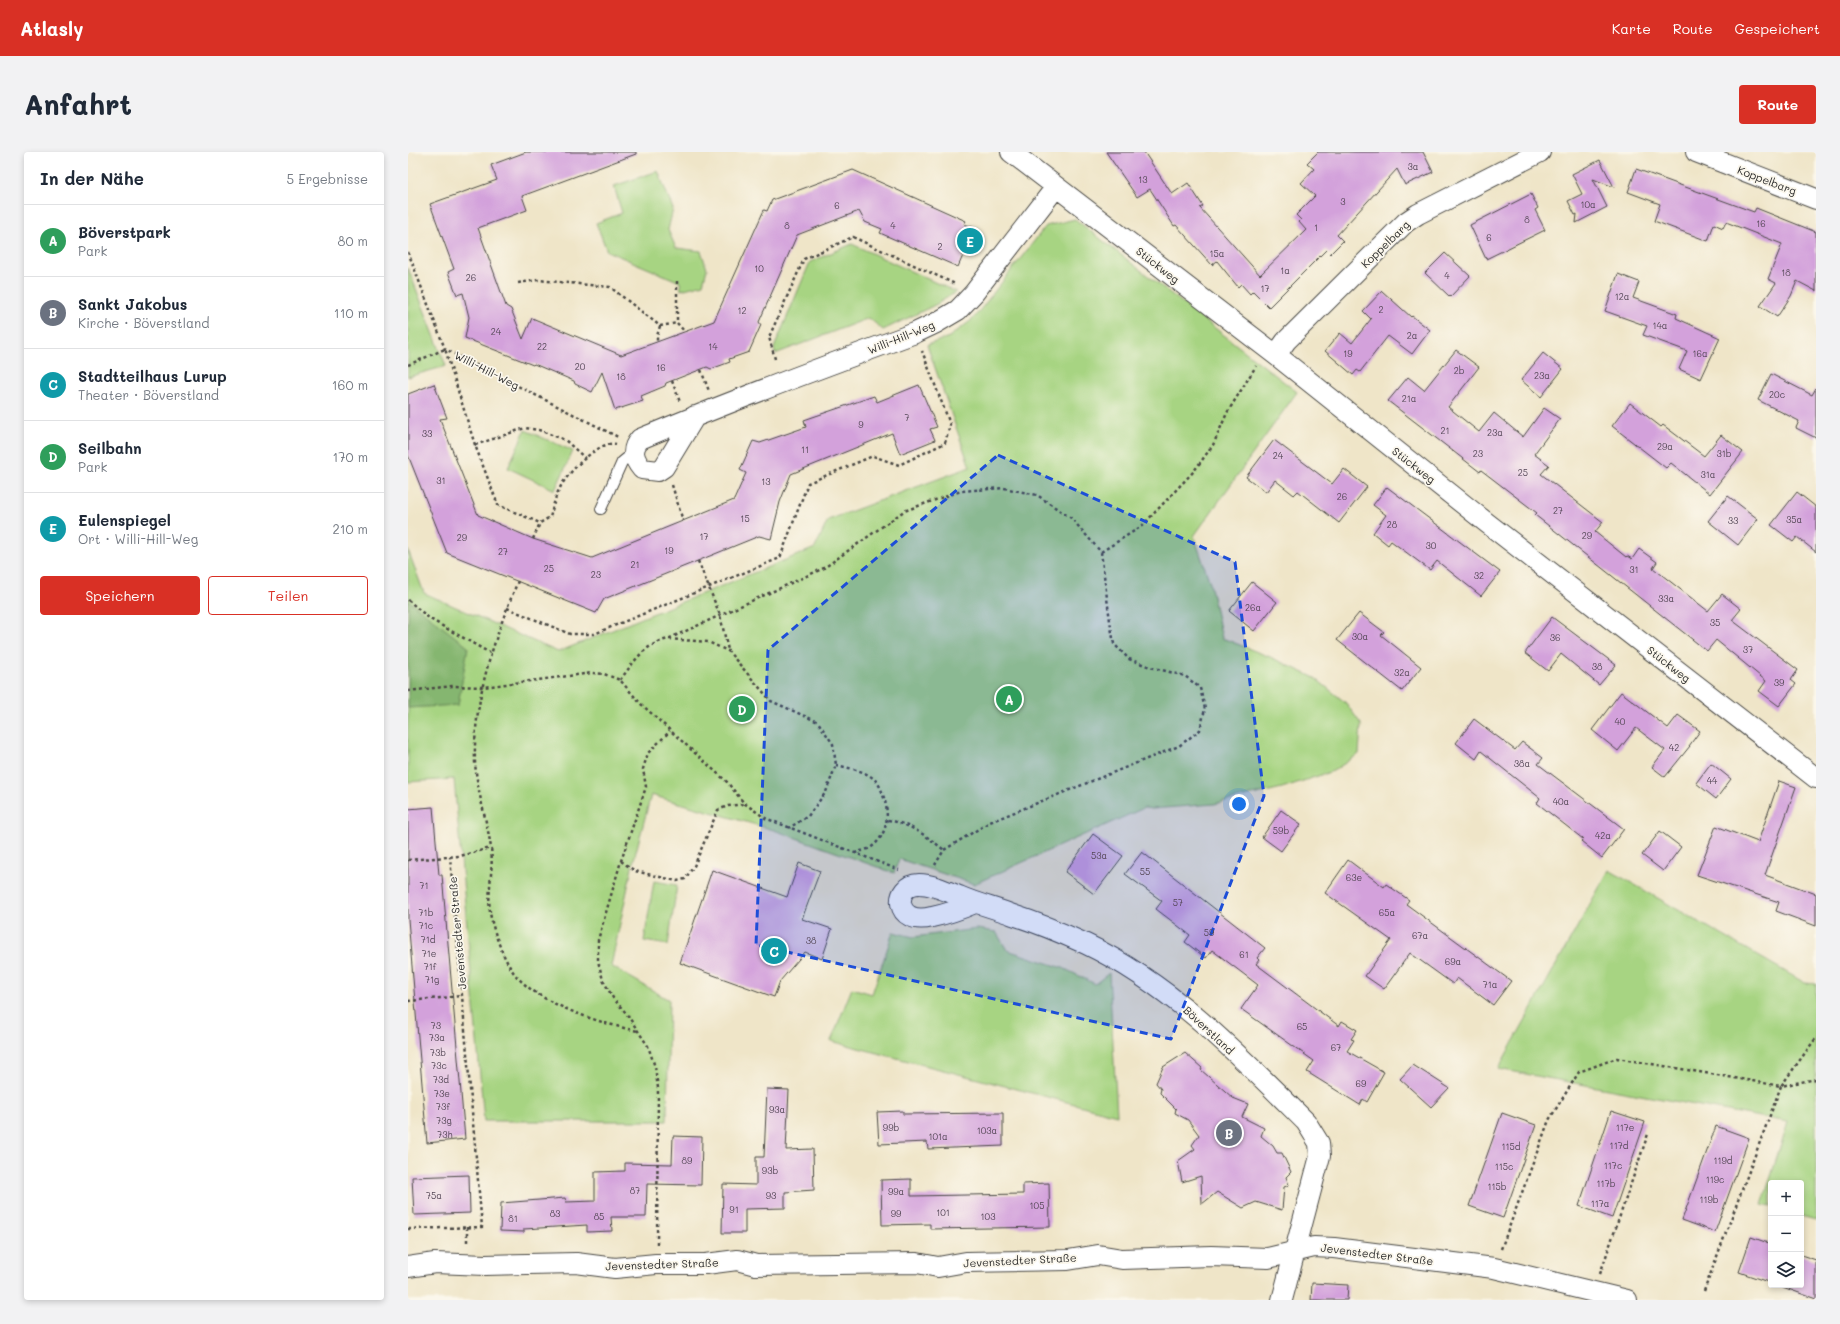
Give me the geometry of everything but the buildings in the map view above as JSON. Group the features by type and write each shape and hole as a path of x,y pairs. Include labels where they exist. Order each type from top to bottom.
{"street":[{"name":"Stückweg","path":"1011,152 1276,355 1487,523 1816,778"},
{"name":"Koppelbarg","path":"1276,355 1286,341 1406,222 1418,214 1540,152"},
{"name":"Koppelbarg","path":"1696,152 1816,199"},
{"name":"Willi-Hill-Weg","path":"625,446 634,445 640,439 763,389 915,333 958,310 974,293 1056,187"},
{"path":"625,446 642,469 658,472 664,467 695,416"},
{"name":"Böverstland","path":"975,903 1020,917 1087,945 1156,985 1179,1002 1306,1122 1319,1143 1320,1156 1282,1300"},
{"name":"Jevenstedter Straße","path":"408,1267 435,1262 485,1264 576,1263 615,1268 656,1264 706,1264 737,1260 756,1265 917,1263 938,1266 966,1262 1068,1260 1098,1254 1122,1259 1211,1256 1268,1258 1314,1247 1334,1248 1494,1268 1627,1300"}],"lane":[{"path":"600,509 622,462 625,446"}],"path":[{"path":"775,359 768,337 804,259 853,237 956,285"},
{"name":"Willi-Hill-Weg","path":"408,252 445,349 625,446"},
{"path":"518,283 538,280 610,287 660,326 676,323"},
{"path":"677,281 676,323 685,332"},
{"path":"657,343 657,336 660,326"},
{"path":"507,608 570,634 594,634 780,558 808,484 873,456 899,465 945,443 950,424 919,345"},
{"path":"408,365 445,349 475,445 498,505 540,523"},
{"path":"1101,552 1142,526 1194,471 1213,445 1228,413 1257,365"},
{"path":"701,370 709,392"},
{"path":"672,381 680,403"},
{"path":"475,445 525,428 539,430 565,440 585,458"},
{"path":"533,539 540,523 550,517 560,487 585,458 601,445 611,443 625,446"},
{"path":"670,478 683,521"},
{"path":"620,680 644,649 824,568 904,511 961,491 1004,488 1037,495 1070,518 1101,552 1114,644 1129,659 1150,667 1185,676 1200,688 1205,709 1200,730 1179,746 990,822 944,850 933,870"},
{"path":"698,561 720,615 728,650 770,701 818,722 833,744 836,765 826,792 808,816 789,828"},
{"path":"518,581 490,653 476,723 475,763 491,848 492,866 488,896 491,918 503,953 514,974 530,988 554,1003 592,1020 638,1031"},
{"path":"408,600 430,619 490,653"},
{"path":"668,639 708,642 728,650"},
{"path":"408,691 453,686 483,687 592,673 604,674 620,680 641,704 727,782 744,804 765,818 899,870"},
{"path":"656,1264 658,1088 655,1067 648,1046 613,998 603,980 598,961 598,940 621,861 646,787 643,769 648,753 670,731"},
{"path":"836,765 865,773 875,779 882,790 887,806 888,820 882,834 870,847 855,853"},
{"path":"621,861 635,871 677,881 685,879 694,866 718,810 728,806 744,804"},
{"path":"888,820 902,823 924,835 944,850"},
{"path":"408,860 460,856 491,848"},
{"name":"Jevenstedter Straße","path":"408,1229 482,1227 450,857"},
{"name":"Jevenstedter Straße","path":"408,1001 462,996"},
{"path":"1704,1291 1781,1086 1816,1038"},
{"path":"1501,1250 1549,1120 1578,1072 1616,1058 1781,1086 1816,1079"},
{"path":"1598,1280 1648,1134"},
{"path":"467,1227 467,1251"}],"highlighted area":[{"path":"998,455 1235,562 1264,796 1171,1039 756,945 768,650"}],"green space":[{"path":"658,171 673,209 668,230 676,248 701,251 707,269 703,284 681,290 680,282 607,251 596,223 622,213 614,186"},
{"path":"1075,219 1297,392 1194,536 1210,583 1222,638 1270,657 1315,678 1346,703 1361,724 1359,754 1333,771 1282,788 1214,804 1152,809 1144,808 974,884 899,859 894,873 774,830 651,795 633,863 611,966 669,1000 667,1121 484,1121 454,779 408,782 408,550 424,593 558,652 815,548 828,520 970,467 927,345 949,337 973,319 1046,226"},
{"path":"852,244 956,292 937,304 883,330 869,318 775,354 774,348 810,262"},
{"path":"408,268 446,366 408,377"},
{"path":"525,430 573,451 555,490 508,468"},
{"path":"408,600 468,647 458,705 408,708"},
{"path":"1609,870 1805,983 1816,984 1816,1220 1804,1217 1804,1180 1770,1180 1788,1122 1498,1069"},
{"path":"654,881 677,885 668,945 644,941"},
{"path":"977,929 996,932 1007,950 1063,968 1095,984 1109,973 1117,1115 831,1041 852,988 872,994 893,932 913,937"},
{"path":"1768,1186 1768,1206 1762,1205"}],"place":[{"name":"Eulenspiegel","path":"970,241"},
{"name":"Böverstpark","path":"1009,699"},
{"name":"Seilbahn","path":"742,709"},
{"name":"Stadtteilhaus Lurup","path":"774,951"},
{"name":"Sankt Jakobus","path":"1229,1133"}]}
